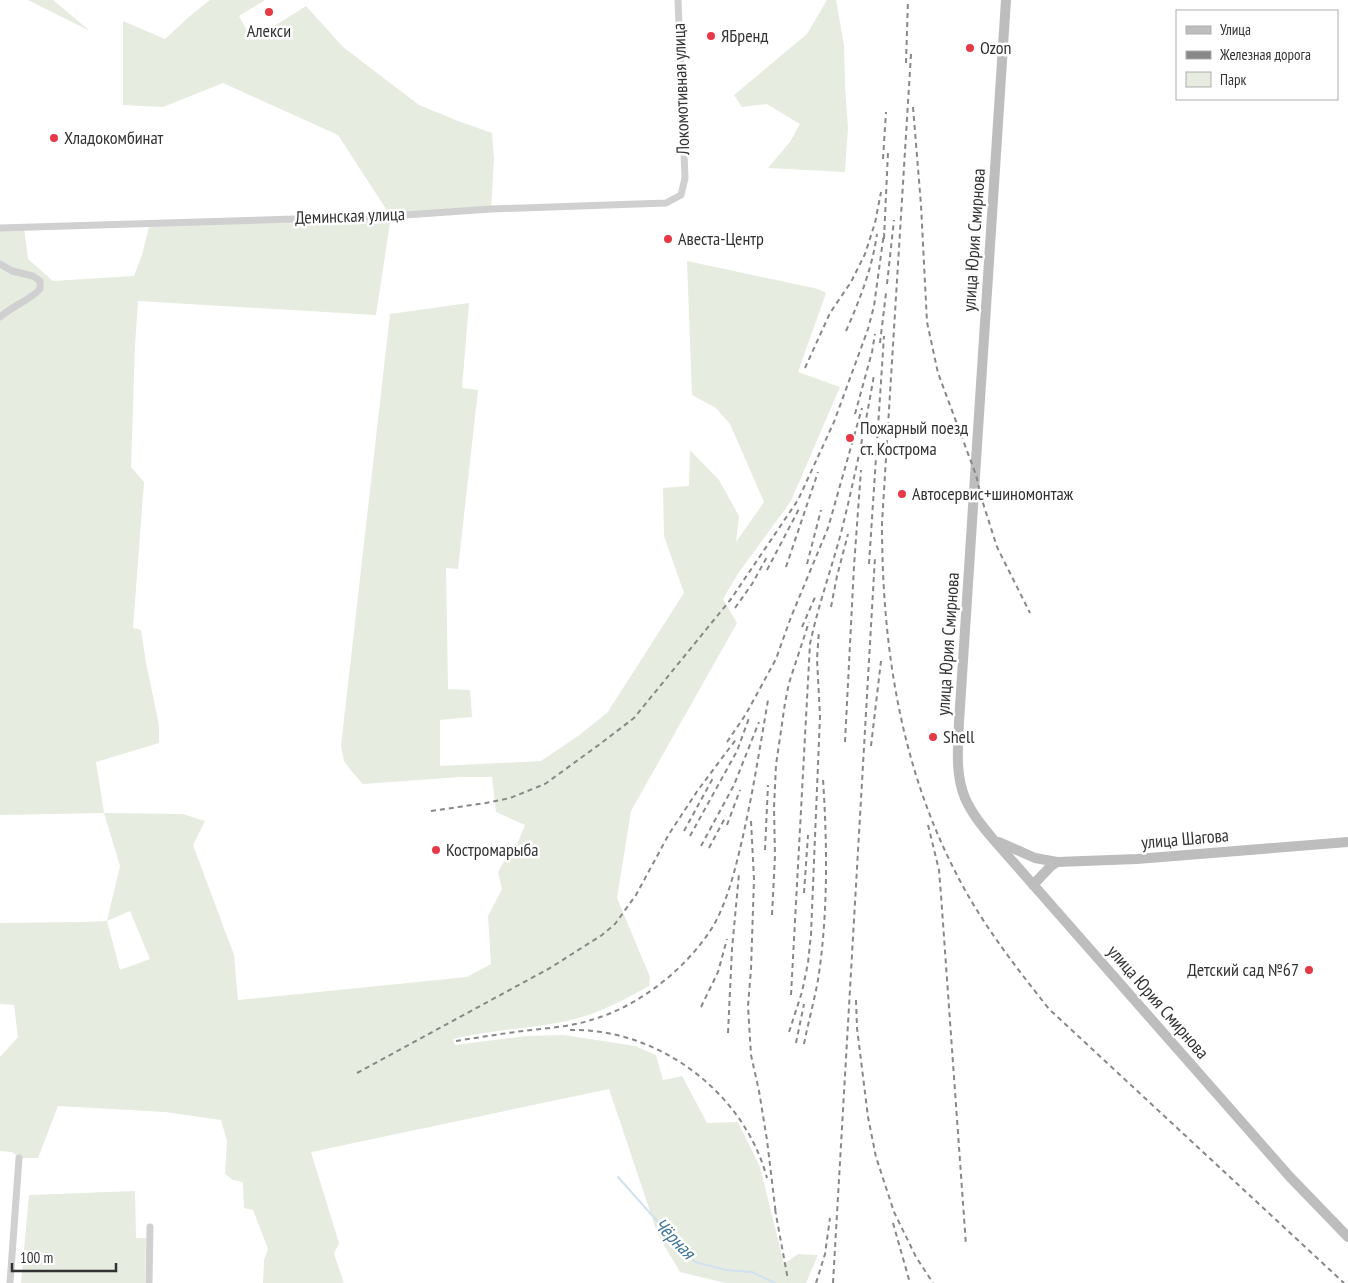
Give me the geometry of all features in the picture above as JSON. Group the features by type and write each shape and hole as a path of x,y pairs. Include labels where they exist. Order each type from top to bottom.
{"main road":[{"name":"улица Юрия Смирнова","path":"1006,0 957,751 961,785 973,813 994,839 1174,1047 1290,1177 1348,1237"},
{"name":"улица Шагова","path":"994,839 1035,858 1057,862 1137,859 1348,842"},
{"path":"1034,885 1057,862"}],"street":[{"name":"Локомотивная улица","path":"678,0 685,178"},
{"name":"Деминская улица","path":"0,228 391,216 491,209 666,202 681,195 685,178"},
{"path":"0,264 12,270 33,276 40,282 40,289 35,294 6,311 0,317"},
{"path":"10,1283 19,1158"},
{"path":"149,1283 150,1227"}],"green space":[{"path":"28,0 53,0 90,31"},
{"path":"210,0 265,0 239,16 252,40 306,6 343,47 419,105 492,133 494,159 491,209 391,216 376,315 138,301 131,467 144,482 133,628 141,630 159,725 159,743 96,762 104,813 0,815 0,228 24,227 28,259 53,281 134,276 142,255 150,223 390,215 338,135 223,83 163,107 123,105 123,21 165,39"},
{"path":"827,0 836,0 844,45 848,128 845,172 768,168 790,142 800,124 767,104 742,107 734,95 807,34"},
{"path":"687,261 818,289 826,293 798,372 840,387 791,501 737,575 723,599 737,623 631,811 617,898 650,977 649,986 604,1009 575,1019 453,1039 455,1045 526,1036 564,1035 635,1046 656,1055 663,1080 682,1076 707,1123 738,1122 760,1167 784,1264 798,1254 818,1255 806,1283 725,1283 680,1272 658,1235 609,1089 311,1152 339,1243 334,1254 344,1283 263,1283 264,1260 268,1249 253,1210 244,1208 243,1182 233,1180 225,1174 227,1141 221,1120 165,1112 58,1106 38,1158 19,1158 12,1152 0,1151 0,1057 18,1037 14,1005 0,1004 0,923 107,921 120,866 104,813 183,814 205,821 193,845 234,955 238,1000 467,977 491,964 488,916 502,889 498,872 507,856 516,847 525,825 496,812 492,777 460,777 363,784 344,761 341,746 390,314 469,303 462,388 478,390 458,569 446,568 448,689 470,690 472,717 440,720 440,766 541,761 578,736 607,713 684,593 664,536 663,488 689,486 690,450 719,480 739,516 736,542 764,502 730,424 716,408 692,395","holes":["130,911 150,959 120,970 107,921"]},
{"path":"135,1191 136,1238 146,1238 145,1283 21,1283 29,1195"}],"waterway":[{"name":"Чёрная","path":"618,1177 695,1262 726,1270 752,1272 775,1283"}],"railway":[{"path":"906,63 908,0"},
{"path":"911,54 882,523 883,569 891,659 898,704 908,748 921,791 937,834 977,911 1049,1009 1344,1283"},
{"path":"913,107 921,205 927,322 938,373 976,475 997,547 1030,613"},
{"path":"883,159 886,112"},
{"path":"884,239 888,152"},
{"path":"805,368 830,313 851,282 865,254 875,223 881,192"},
{"path":"887,284 894,220"},
{"path":"431,811 510,798 545,784 634,718 731,599 798,500 834,422 868,329 874,306 884,233"},
{"path":"846,331 865,284 877,234"},
{"path":"880,343 886,293"},
{"path":"855,414 875,334"},
{"path":"869,564 884,336"},
{"path":"791,995 810,644 846,513 874,375"},
{"path":"727,742 746,714 776,659 791,617 828,528 862,408"},
{"path":"845,742 861,470"},
{"path":"786,567 818,472"},
{"path":"767,570 800,507"},
{"path":"807,564 821,510"},
{"path":"831,607 848,534"},
{"path":"735,608 752,584 767,557"},
{"path":"833,1283 875,557"},
{"path":"802,627 816,595"},
{"path":"772,915 776,765 789,683 809,622"},
{"path":"789,1032 802,992 811,934 820,716 817,659 819,630"},
{"path":"871,746 881,661"},
{"path":"456,1041 569,1025 609,1014 643,996 675,972 689,958 712,928 731,884 747,818 768,700"},
{"path":"690,836 737,751 749,718"},
{"path":"701,846 734,785 759,722"},
{"path":"357,1073 550,968 602,935 615,924 636,895 669,834 698,790 737,738"},
{"path":"684,831 713,778"},
{"path":"804,1044 819,976 823,943 826,896 823,779"},
{"path":"765,850 768,785"},
{"path":"727,825 740,790"},
{"path":"709,848 726,816"},
{"path":"751,821 754,879 748,1006 751,1055 767,1140 776,1215"},
{"path":"928,825 939,870 966,1245"},
{"path":"804,893 808,835"},
{"path":"728,1033 732,949 739,874"},
{"path":"701,1007 718,972 727,939"},
{"path":"856,1000 857,1028 868,1117 876,1157 894,1212 916,1257 933,1283"},
{"path":"796,1043 804,1004"},
{"path":"570,1030 603,1032 635,1040 665,1053 693,1071 718,1093 739,1118 756,1147 767,1178"},
{"path":"775,1209 788,1280"},
{"path":"816,1283 825,1254 830,1218"},
{"path":"893,1223 910,1283"}],"place":[{"name":"Алекси","path":"269,12"},
{"name":"ЯБренд","path":"711,36"},
{"name":"Ozon","path":"970,48"},
{"name":"Хладокомбинат","path":"54,138"},
{"name":"Авеста-Центр","path":"668,239"},
{"name":"Пожарный поезд ст. Кострома","path":"850,438"},
{"name":"Автосервис+шиномонтаж","path":"902,494"},
{"name":"Shell","path":"933,737"},
{"name":"Костромарыба","path":"436,850"},
{"name":"Детский сад №67","path":"1309,970"}]}
